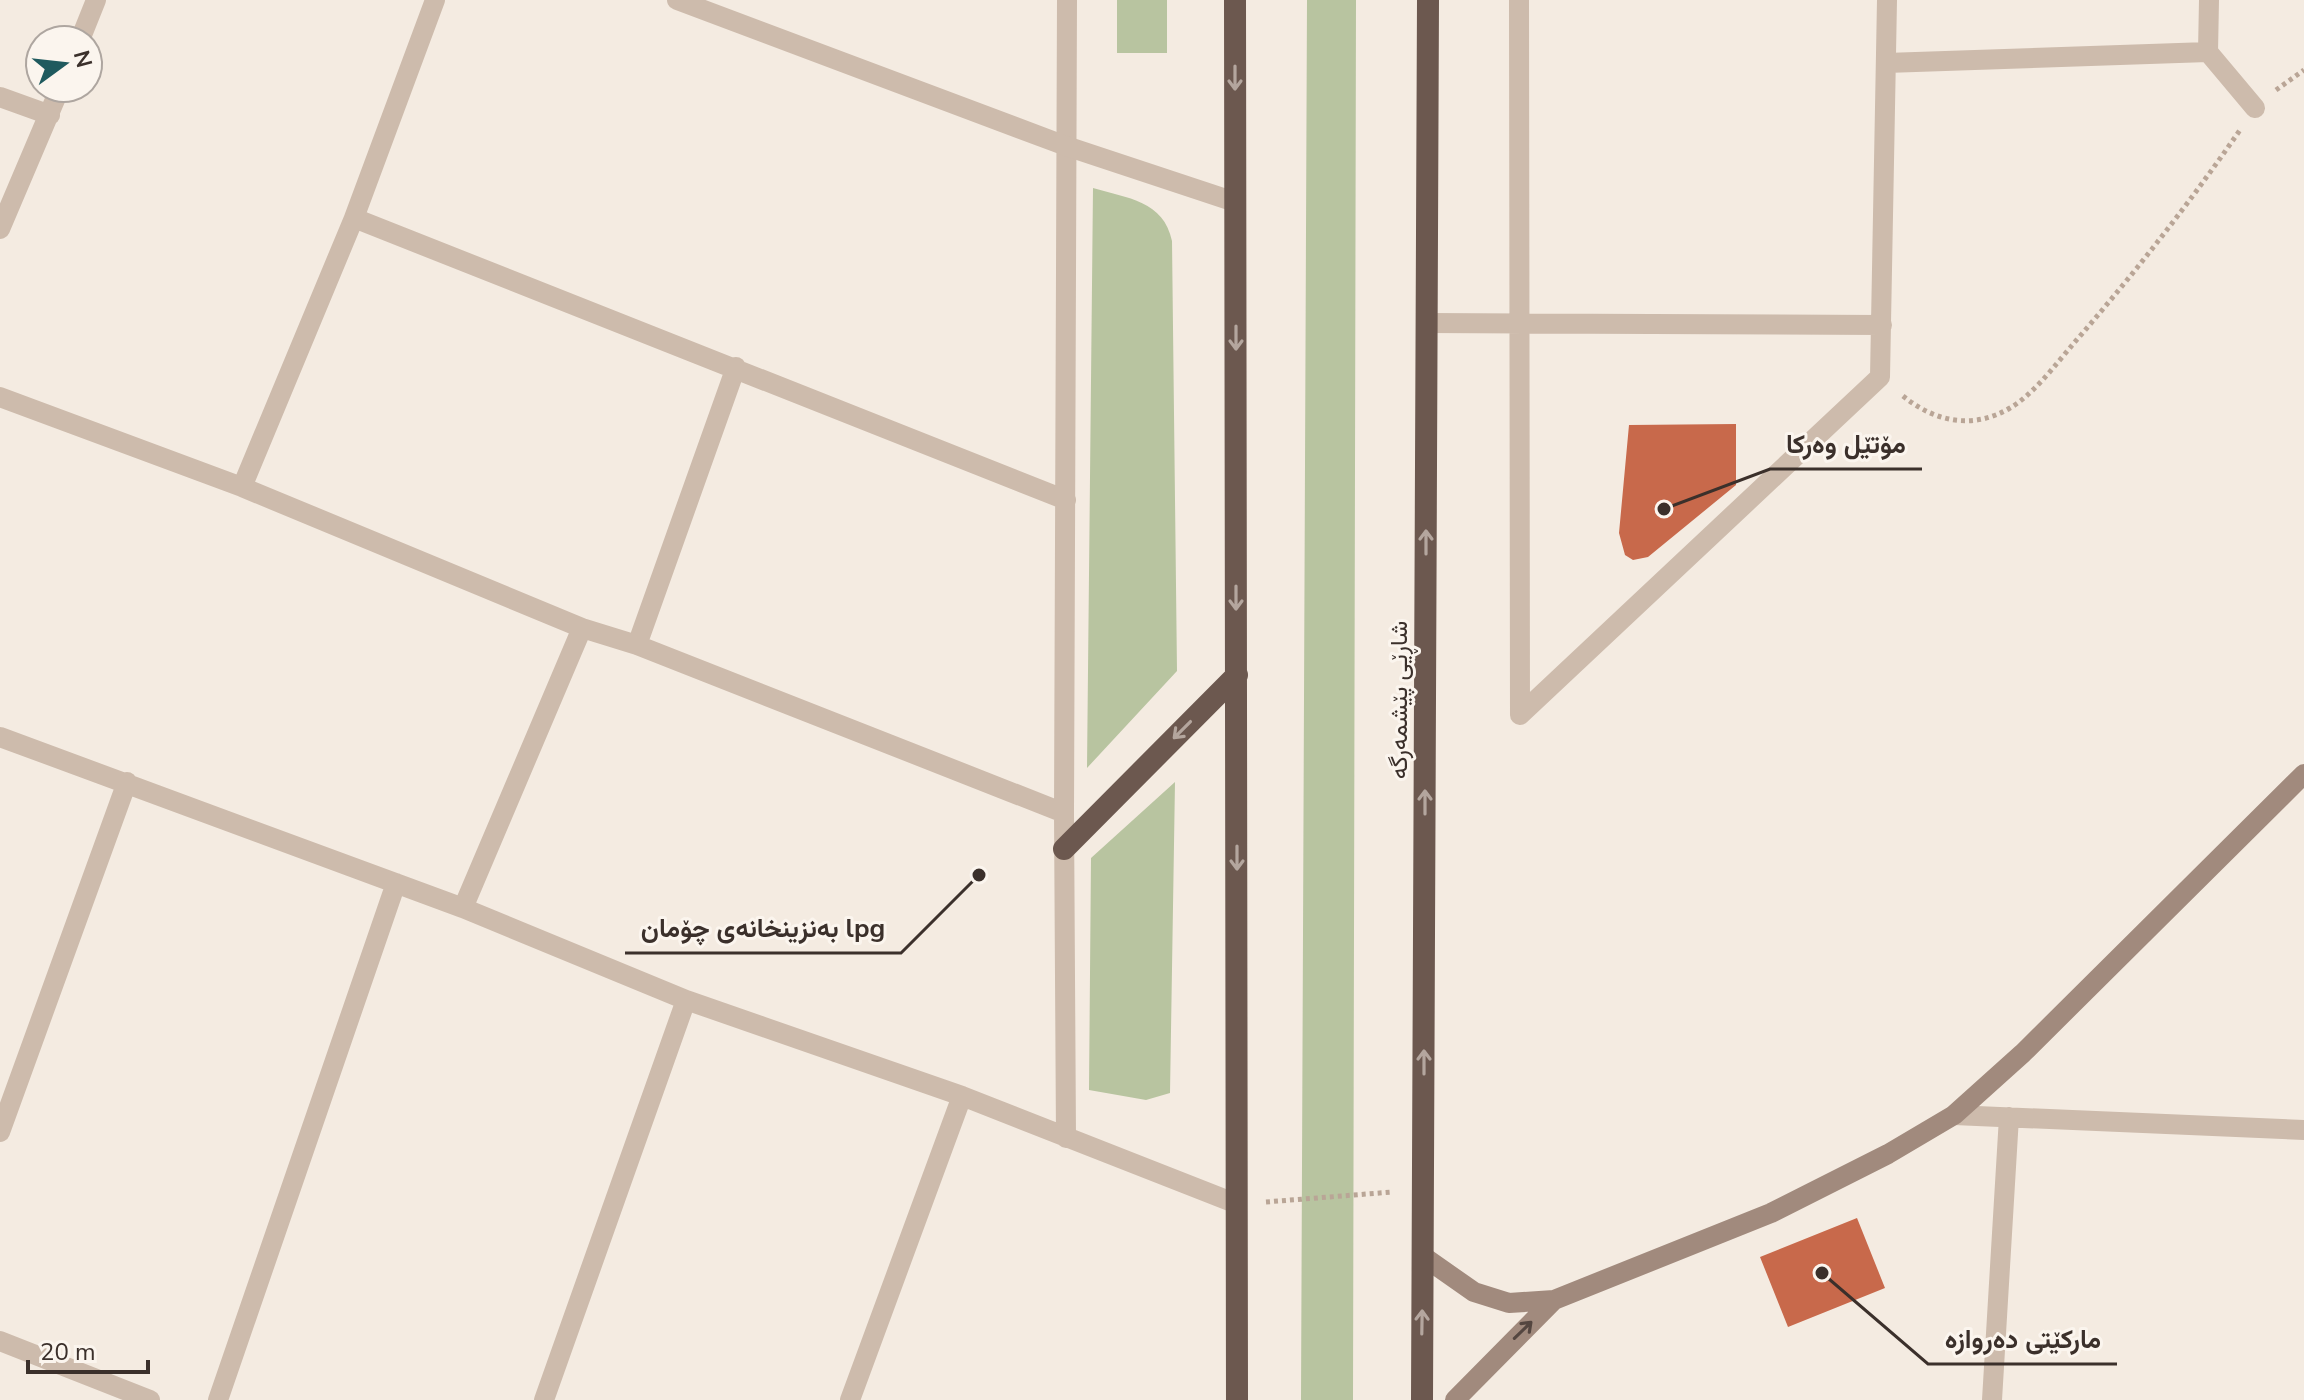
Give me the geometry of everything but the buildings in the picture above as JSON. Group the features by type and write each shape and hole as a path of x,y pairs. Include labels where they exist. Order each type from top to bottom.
{"highway":[{"path":"1235,0 1237,1400"},
{"name":"شاڕێی پێشمەرگە","path":"1422,1400 1428,0"},
{"path":"1064,849 1237,675"}],"main road":[{"path":"1424,1257 1474,1292 1509,1303 1554,1300 1771,1213 1888,1154 1954,1115 2023,1053 2304,774"},
{"path":"1455,1400 1554,1300"}],"street":[{"path":"86,24 96,0"},
{"path":"242,487 354,218 435,0"},
{"path":"677,0 1066,146 1235,202"},
{"path":"1066,1138 1067,0"},
{"path":"1519,0 1520,715 1880,377 1887,0"},
{"path":"2209,0 2208,52 2255,108"},
{"path":"1886,63 2208,52"},
{"path":"0,97 50,115"},
{"path":"0,229 54,104"},
{"path":"354,218 1066,500"},
{"path":"1427,323 1882,325"},
{"path":"637,645 736,367"},
{"path":"0,397 242,487 582,628 637,645 1064,813"},
{"path":"463,908 582,628"},
{"path":"0,737 463,908 686,1000 962,1096 1237,1204"},
{"path":"0,1132 127,782"},
{"path":"218,1400 396,883"},
{"path":"544,1400 686,1000"},
{"path":"850,1400 962,1096"},
{"path":"1954,1115 2304,1130"},
{"path":"1992,1400 2009,1117"},
{"path":"0,1341 150,1400"}],"path":[{"path":"1880,377 1922,412 1954,422 1984,419 2011,408 2119,291 2255,108 2304,70"},
{"path":"1237,1204 1424,1190"}],"green space":[{"path":"1117,0 1167,0 1167,53 1117,53"},
{"path":"1307,0 1356,0 1353,1400 1301,1400"},
{"path":"1093,188 1152,209 1168,228 1172,241 1177,671 1087,768"},
{"path":"1175,782 1170,1093 1146,1100 1089,1090 1091,858"}],"place":[{"name":"مۆتێل وەرکا","path":"1664,509"},
{"name":"بەنزینخانەی چۆمان lpg","path":"979,875"},
{"name":"مارکێتی دەروازە","path":"1822,1273"}]}
